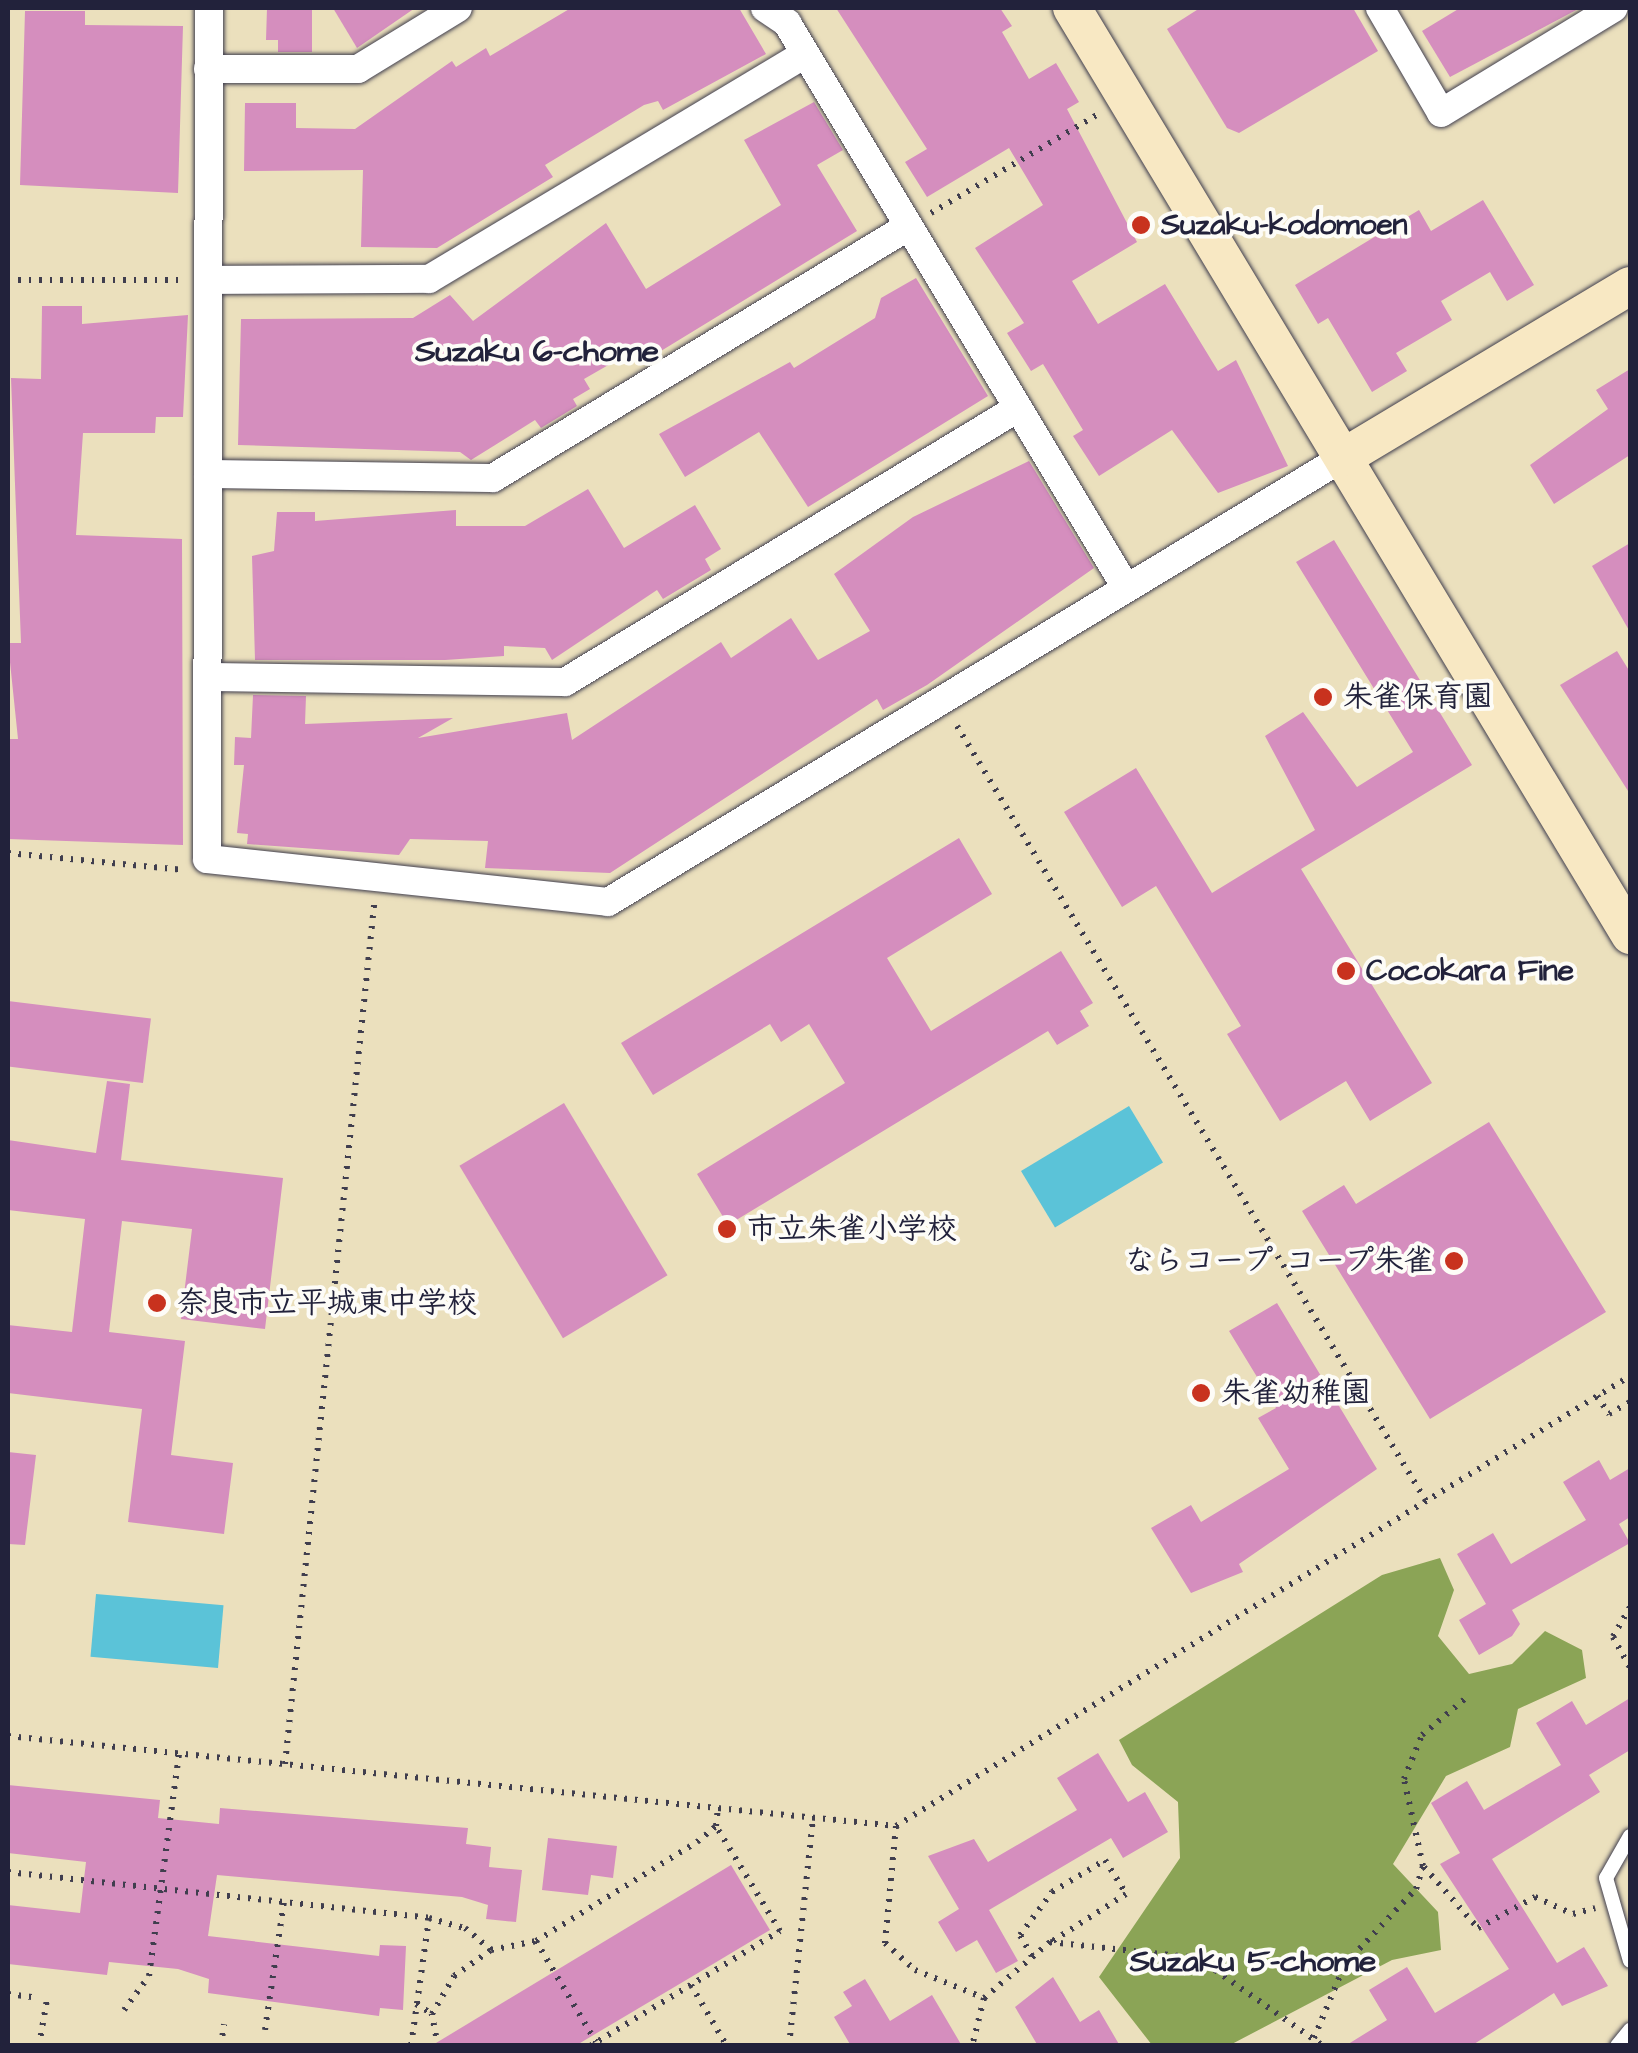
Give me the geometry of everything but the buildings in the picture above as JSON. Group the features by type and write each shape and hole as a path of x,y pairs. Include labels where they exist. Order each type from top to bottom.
{"street":[{"path":"209,8 207,858 608,902 1126,586 1630,286"},
{"path":"208,69 358,68 458,8"},
{"path":"765,8 805,54 1126,586"},
{"path":"1072,8 1630,935"},
{"path":"1380,8 1441,113 1614,8"},
{"path":"210,280 429,279 805,54"},
{"path":"208,474 493,478 909,226"},
{"path":"208,676 565,682 1018,408"}],"lane":[{"path":"1630,1836 1613,1856 1609,1904 1630,1961"},
{"path":"1617,2046 1630,2030"}],"path":[{"path":"909,226 1100,113"},
{"path":"8,280 210,280"},
{"path":"941,699 1429,1506"},
{"path":"8,852 184,870 207,858"},
{"path":"286,1764 377,878"},
{"path":"8,1736 896,1826 1429,1506 1630,1376"},
{"path":"1597,1396 1609,1414 1630,1402"},
{"path":"1630,1607 1613,1638 1630,1668"},
{"path":"1314,2038 1345,1964 1416,1889 1423,1866 1404,1779 1422,1736 1466,1698"},
{"path":"124,2010 149,1976 178,1754"},
{"path":"536,1941 593,2044 780,1930 716,1826 718,1808"},
{"path":"789,2046 813,1818"},
{"path":"438,2046 432,2014 454,1976 492,1950 536,1941 716,1826"},
{"path":"896,1826 885,1943 914,1970 984,1998"},
{"path":"972,2046 984,1998 1050,1942 1126,1894 1105,1860 1052,1892 1020,1936 1032,1956"},
{"path":"1423,1866 1478,1928 1535,1898 1572,1914 1609,1904"},
{"path":"8,1872 429,1918 465,1928 492,1950"},
{"path":"264,2030 284,1902"},
{"path":"411,2046 429,1918"},
{"path":"1050,1942 1198,1958 1323,2046"},
{"path":"691,1984 727,2046"},
{"path":"8,1994 32,1997"},
{"path":"39,2046 46,1999"},
{"path":"416,2004 432,2014"},
{"path":"221,2046 224,2024"}],"green space":[{"path":"1440,1558 1454,1590 1438,1636 1469,1674 1512,1664 1545,1631 1582,1650 1586,1678 1518,1709 1510,1747 1446,1776 1393,1864 1438,1912 1441,1950 1392,1960 1230,2045 1152,2045 1099,1977 1180,1858 1178,1802 1132,1765 1119,1740 1382,1575"}],"water":[{"path":"1129,1106 1163,1163 1055,1227 1021,1171"},
{"path":"96,1594 224,1605 218,1668 91,1657"}],"place":[{"name":"Suzaku-kodomoen","path":"1141,225"},
{"name":"朱雀保育園","path":"1323,697"},
{"name":"Cocokara Fine","path":"1346,971"},
{"name":"市立朱雀小学校","path":"727,1229"},
{"name":"ならコープ コープ朱雀","path":"1454,1261"},
{"name":"奈良市立平城東中学校","path":"157,1303"},
{"name":"朱雀幼稚園","path":"1201,1393"}],"district":[{"name":"Suzaku 6-chome","path":"537,352"},
{"name":"Suzaku 5-chome","path":"1253,1962"}]}
